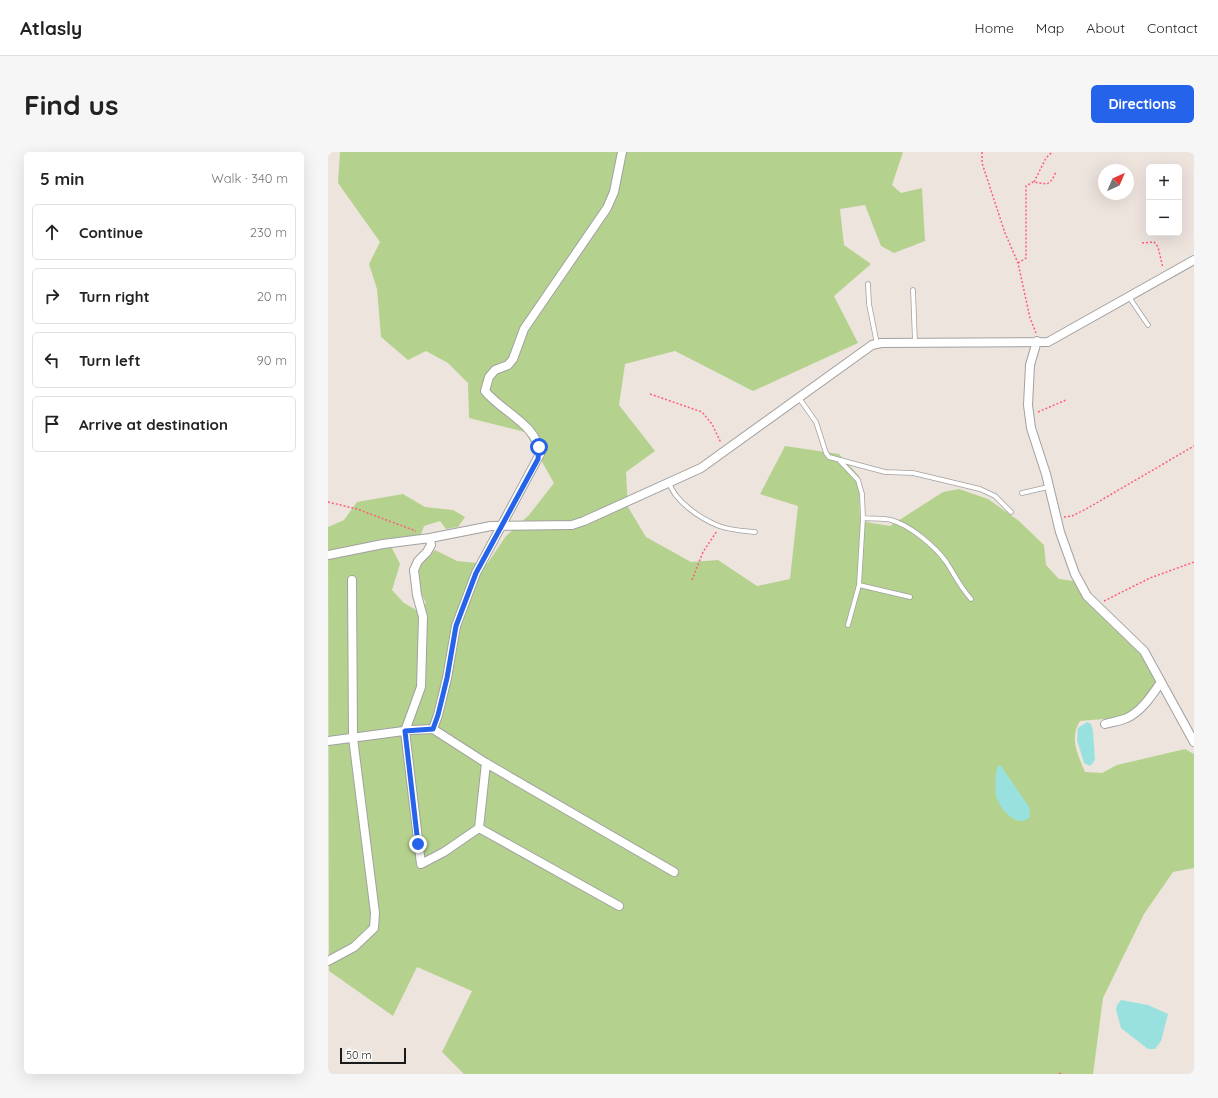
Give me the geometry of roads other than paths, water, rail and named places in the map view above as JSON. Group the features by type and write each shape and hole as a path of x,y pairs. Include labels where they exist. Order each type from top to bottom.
{"street":[{"path":"433,729 447,678 456,626 476,573 540,454 536,439 526,428 491,399 485,391 489,377 495,370 508,365 513,359 524,329 606,208 614,192 622,152"},
{"path":"328,555 382,544 502,526 572,525 584,521 700,468 872,345 915,342 1048,342 1194,260"},
{"path":"1037,341 1030,365 1029,414 1031,428 1075,574 1087,596 1144,651 1194,742"},
{"path":"430,538 431,545 427,552 418,560 414,570 417,595 423,617 421,687 405,731 421,864 444,852 479,828 486,763"},
{"path":"328,960 354,947 374,928 375,913 353,738 352,580"},
{"path":"1105,724 1127,718 1138,710 1152,696 1161,682"},
{"path":"328,741 433,729 486,763 674,872"},
{"path":"479,828 620,906"}],"lane":[{"path":"868,284 877,344"},
{"path":"913,290 915,342"},
{"path":"1129,297 1148,325"},
{"path":"799,398 816,422 826,454 829,457 885,472 913,473 980,489 995,496 1011,512"},
{"path":"840,461 858,480 862,494 863,518 859,585 848,625"},
{"path":"668,482 676,496 688,507 719,526 755,532"},
{"path":"1022,493 1048,487"},
{"path":"863,518 890,520 903,526 922,539 946,562 963,590 971,599"},
{"path":"859,585 910,597"}],"water":[{"path":"1087,722 1091,724 1093,731 1095,760 1090,766 1084,763 1077,740 1078,728"},
{"path":"998,765 1001,766 1029,807 1030,817 1025,820 1020,821 1010,816 998,801 995,785"},
{"path":"1121,1000 1148,1005 1168,1014 1161,1041 1155,1049 1148,1049 1121,1028 1116,1010 1117,1005"}]}
